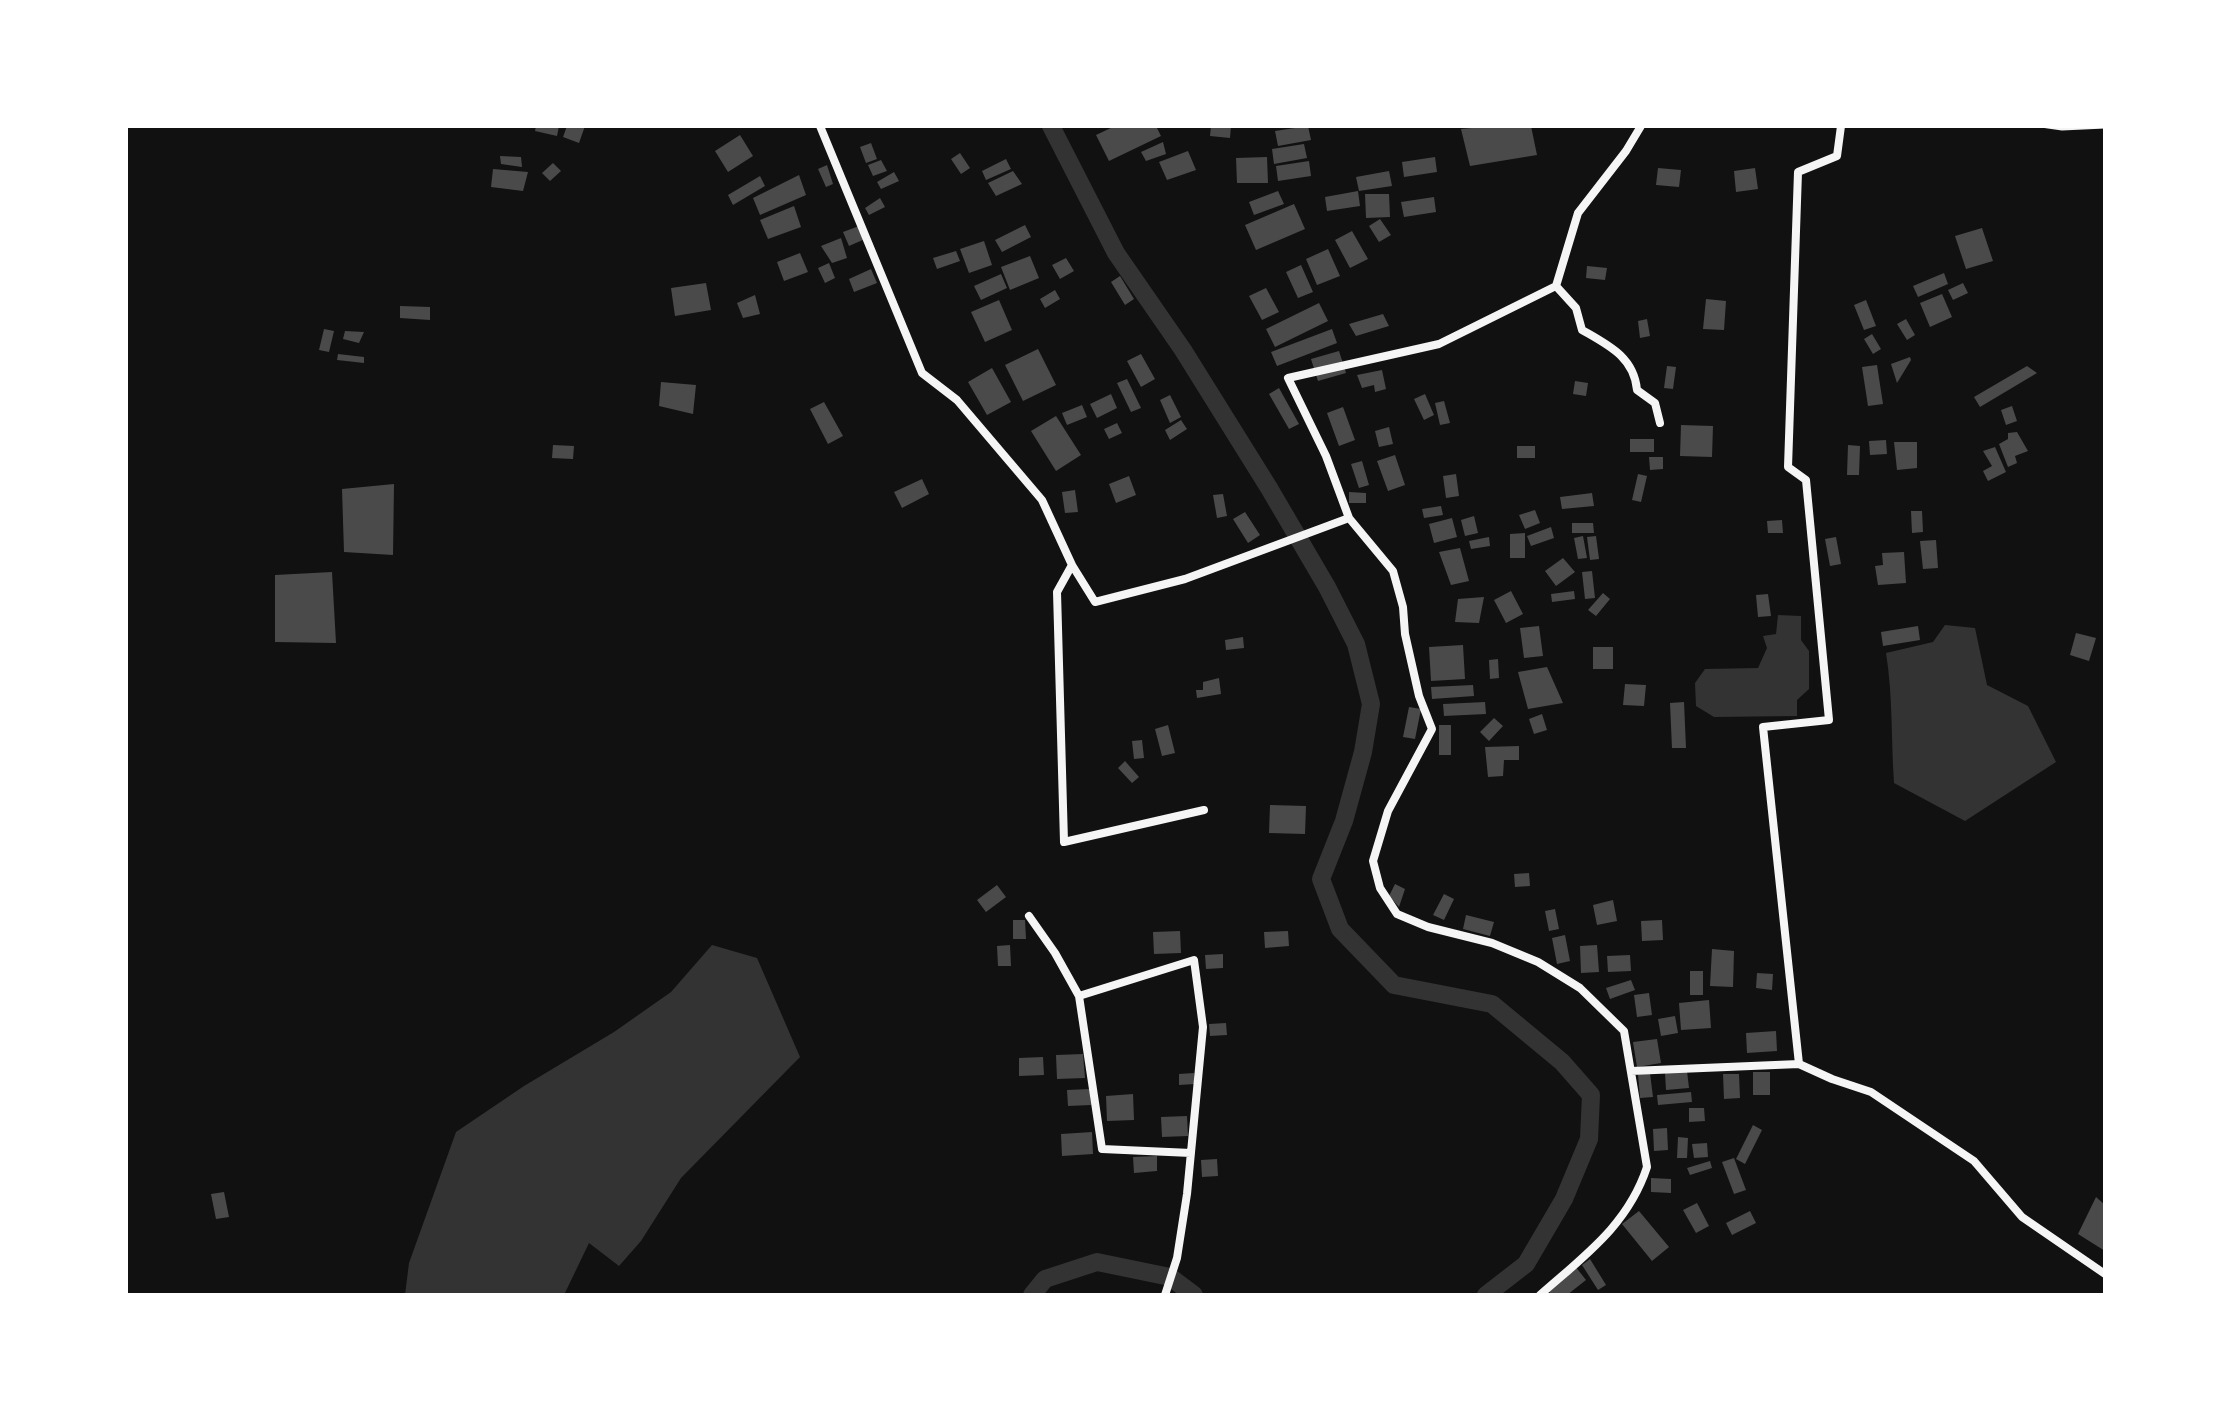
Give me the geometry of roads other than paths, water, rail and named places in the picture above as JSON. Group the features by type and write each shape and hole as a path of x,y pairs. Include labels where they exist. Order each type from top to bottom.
{"street":[{"path":"820,126 922,373 957,400 1042,500 1072,565 1095,602 1185,579 1349,518"},
{"path":"1540,1295 1610,1232 1640,1188 1647,1167 1624,1031 1580,988 1538,962 1492,943 1428,927 1397,914 1380,888 1373,861 1388,811 1432,729 1419,696 1405,634 1403,607 1393,571 1349,518 1326,456 1288,378 1439,344 1556,286 1578,213 1626,151 1641,126"},
{"path":"1799,1064 1763,727 1829,720 1806,480 1788,467 1798,172 1837,156 1841,126"},
{"path":"1556,286 1576,308 1582,330 1613,348 1628,362 1636,375 1637,390 1655,403 1660,423"},
{"path":"1072,565 1057,592 1064,842 1204,810"},
{"path":"1029,916 1055,953 1079,996 1102,1149 1191,1153"},
{"path":"1079,996 1194,960 1203,1027 1177,1258 1165,1295"},
{"path":"1631,1071 1799,1064 1871,1092 1974,1161 2022,1217 2105,1274"}],"waterway":[{"path":"1051,126 1116,253 1183,350 1269,488 1327,587 1356,644 1371,704 1363,752 1344,821 1321,879 1340,929 1394,985 1492,1004 1562,1062 1591,1095 1589,1139 1564,1199 1526,1264 1486,1295"},
{"path":"1032,1295 1045,1279 1097,1262 1170,1277 1194,1295"}]}
